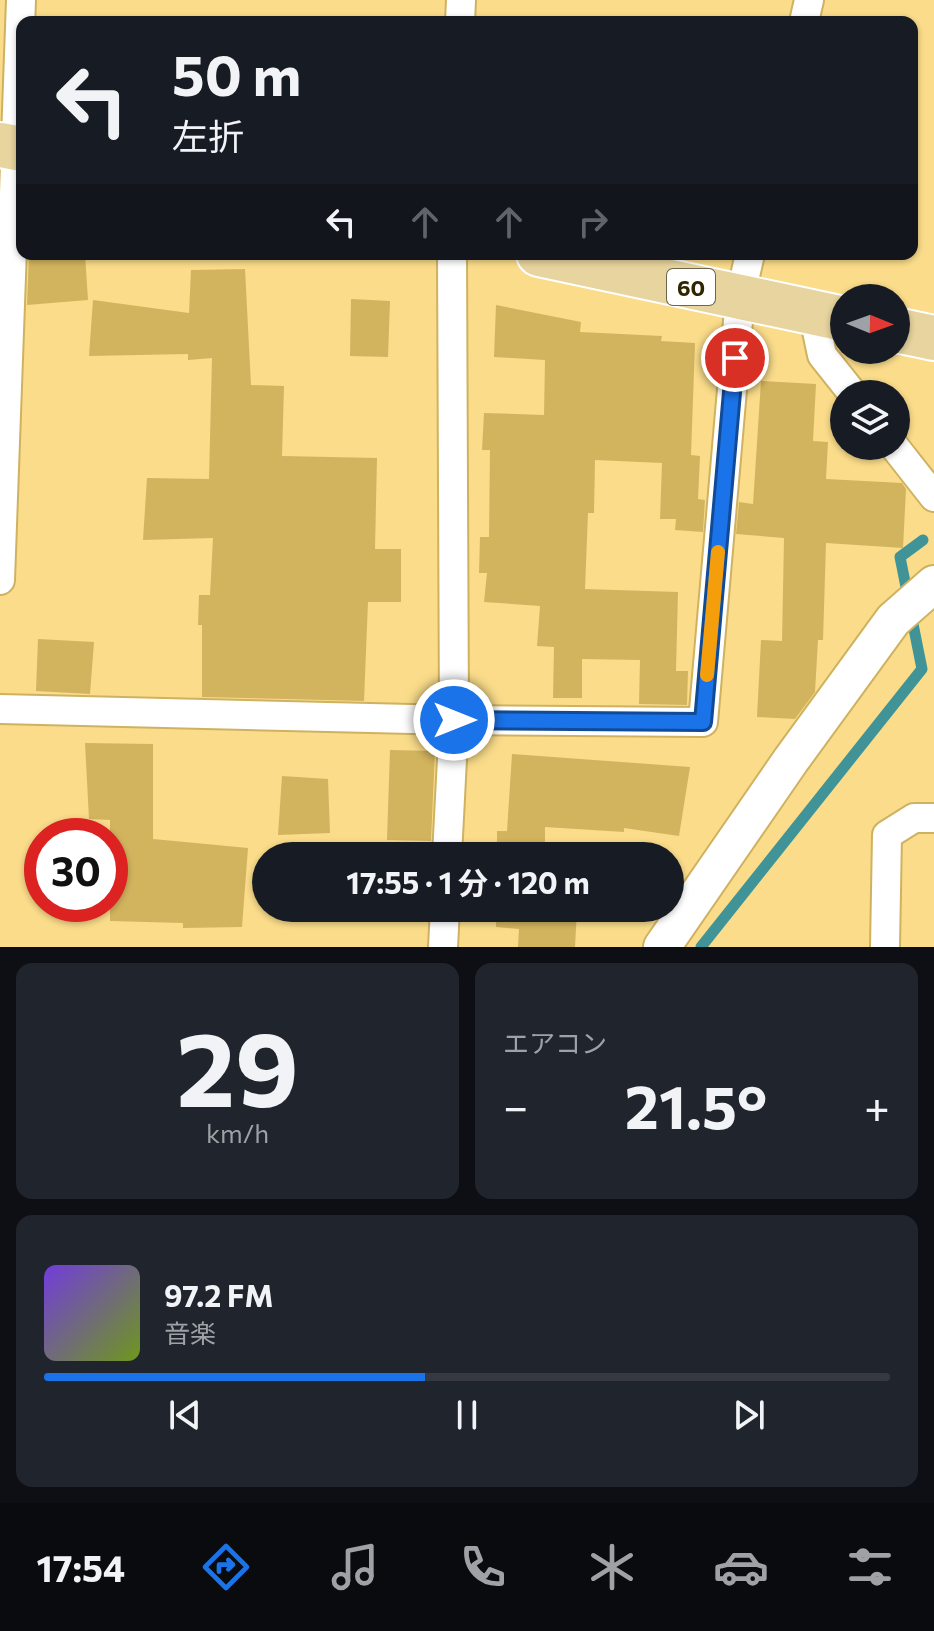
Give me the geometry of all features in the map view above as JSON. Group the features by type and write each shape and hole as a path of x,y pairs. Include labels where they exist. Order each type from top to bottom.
{"main road":[{"name":"60","path":"566,260 828,315"},
{"path":"910,333 934,338"}],"street":[{"path":"0,580 16,92"},
{"path":"448,842 454,720 452,260"},
{"path":"0,709 454,720 703,722 740,298 749,260"},
{"path":"828,315 822,355 842,380"},
{"path":"905,460 934,497"},
{"path":"662,947 791,760 893,620 934,584"},
{"path":"885,947 887,835 914,818 934,818"},
{"path":"443,947 444,922"}],"building":[{"path":"29,260 85,260 88,300 27,305"},
{"path":"245,269 251,385 284,386 282,456 377,458 375,549 401,549 401,602 368,602 364,701 202,697 199,595 210,595 213,538 143,540 147,478 209,479 212,358 188,360 188,354 89,356 93,300 189,313 191,270"},
{"path":"351,299 390,301 388,357 350,356"},
{"path":"496,305 581,322 580,332 662,336 661,341 695,343 691,455 700,456 698,499 705,500 703,532 675,530 676,519 660,519 662,463 595,460 594,513 588,513 585,589 678,592 676,671 688,671 687,705 639,704 640,660 582,659 582,698 553,698 554,647 537,646 540,606 484,602 487,573 479,573 480,537 489,537 490,450 482,450 484,413 544,415 545,360 494,357"},
{"path":"761,381 816,384 813,441 828,442 826,479 902,483 906,489 903,548 826,543 823,640 818,640 815,692 795,719 757,717 761,640 782,641 784,538 736,534 739,502 753,504"},
{"path":"38,639 94,642 90,694 36,691"},
{"path":"85,743 153,744 153,839 248,848 242,927 183,928 183,923 128,921 128,818 89,818"},
{"path":"390,750 435,751 431,841 387,840"},
{"path":"512,754 690,767 679,836 624,828 624,832 545,827 545,842 497,842 497,831 507,831"},
{"path":"282,776 328,779 330,833 278,835"},
{"path":"496,922 576,922 575,947 518,947 519,929 496,927"}],"waterway":[{"path":"908,597 900,557 923,540"},
{"path":"701,947 922,669 911,614"}],"slow traffic":[{"path":"707,675 718,552"}],"route":[{"path":"454,720 703,722 735,358"}]}
